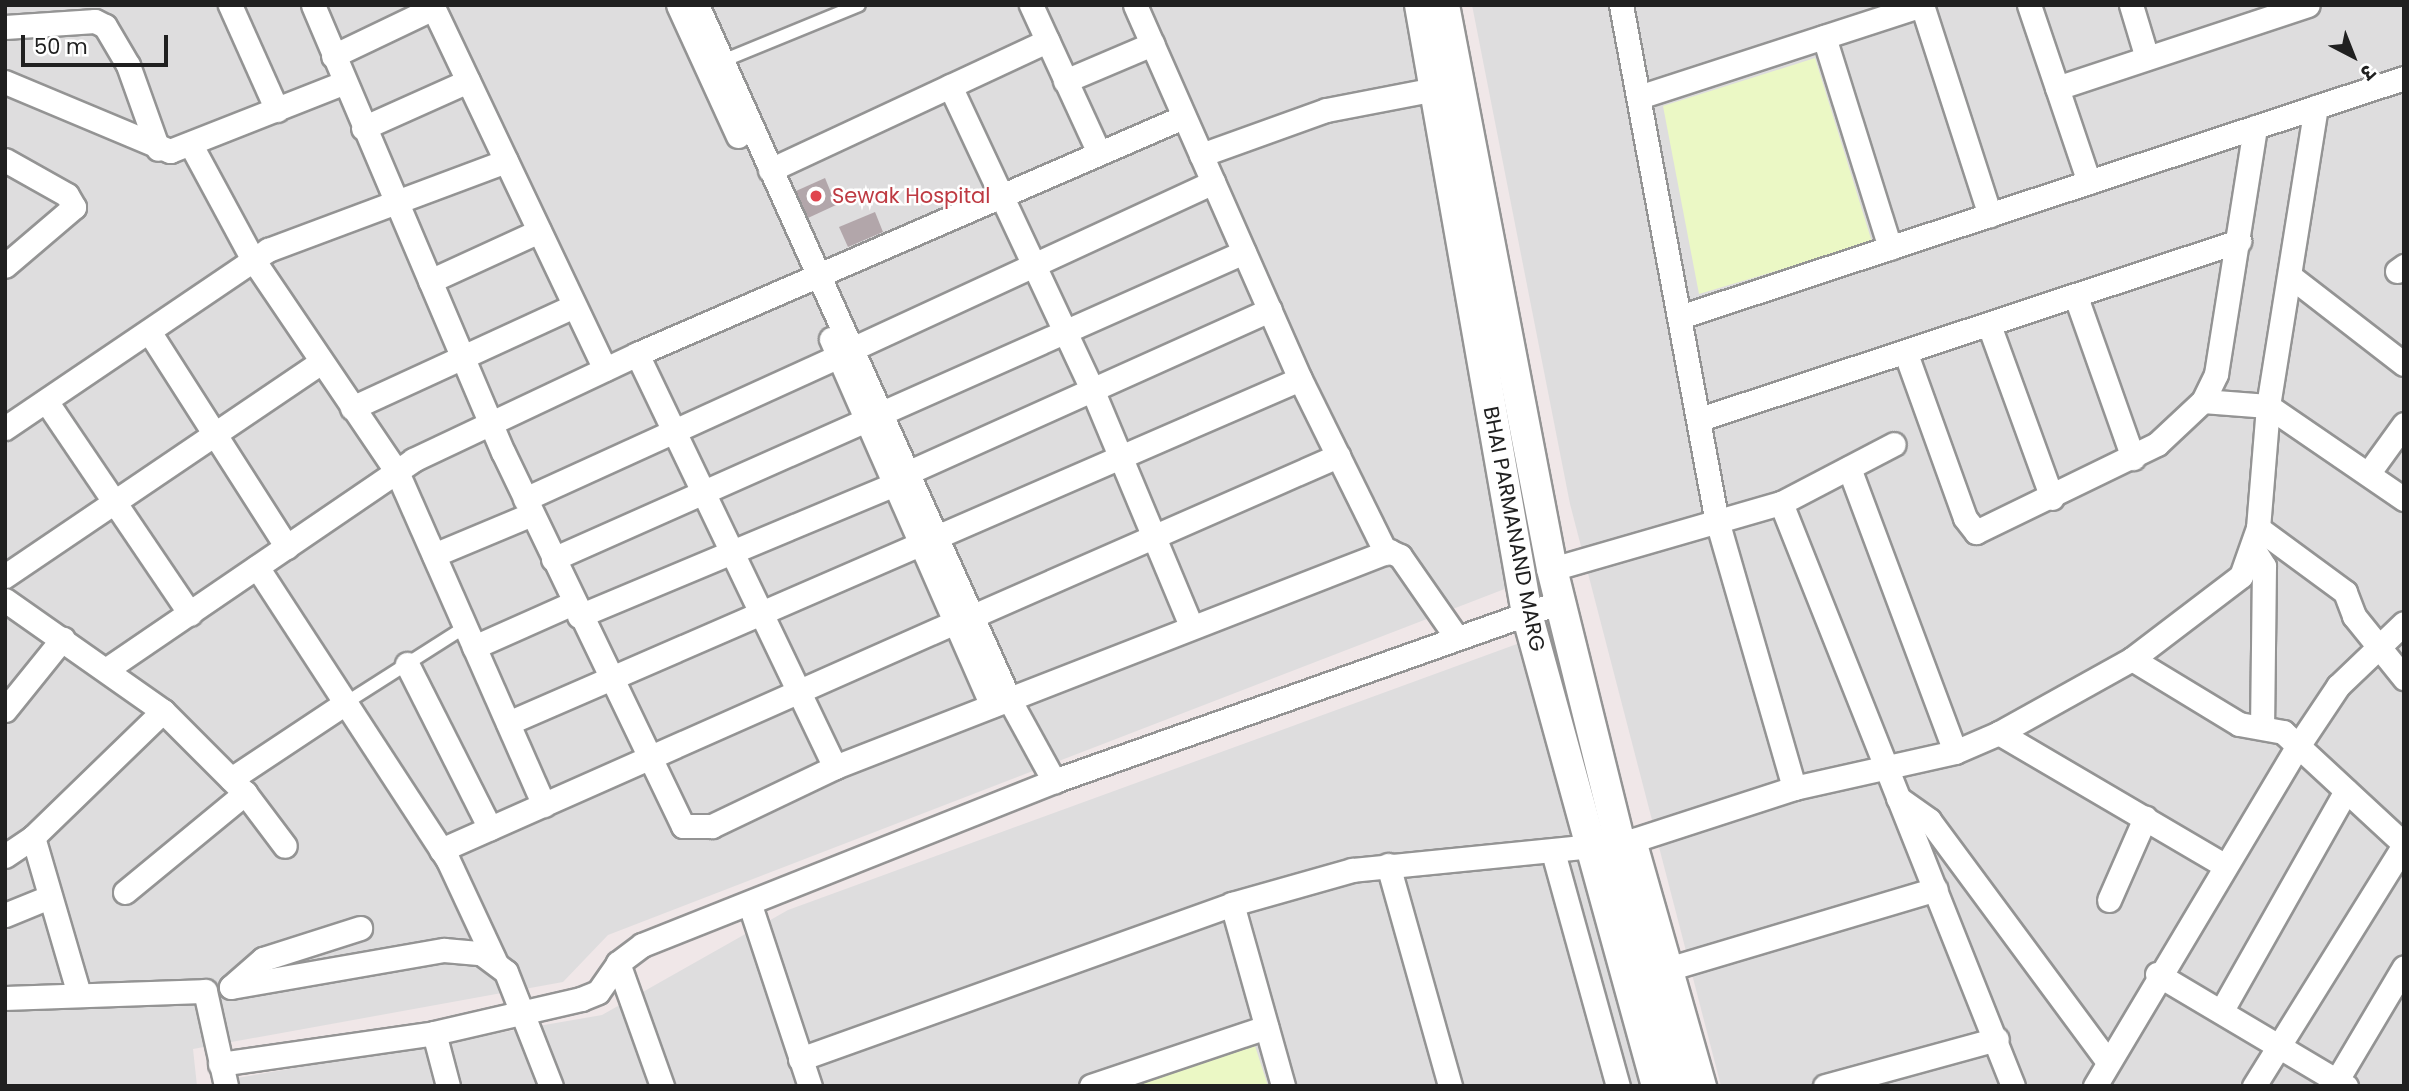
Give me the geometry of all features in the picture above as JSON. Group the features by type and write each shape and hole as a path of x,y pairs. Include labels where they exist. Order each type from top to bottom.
{"street":[{"path":"230,5 277,110"},
{"path":"313,5 343,83 528,506 646,761 683,826 697,830 835,766 1191,626 1386,553 1400,556 1457,638"},
{"path":"678,5 714,64 1001,702 1054,781"},
{"path":"697,5 714,64"},
{"path":"1135,5 1300,379 1386,553"},
{"name":"BHAI PARMANAND MARG","path":"1420,5 1527,614 1657,1086"},
{"name":"BHAI PARMANAND MARG","path":"1444,5 1552,569 1628,842 1660,971 1681,1086"},
{"path":"1621,5 1683,316 1716,517 1794,788"},
{"path":"1639,97 1922,5 1990,215"},
{"path":"2029,5 2089,182"},
{"path":"2131,5 2147,58"},
{"path":"2057,88 2147,58 2243,15 2308,5"},
{"path":"1032,6 1099,153"},
{"path":"333,56 433,7 605,369"},
{"path":"5,27 95,21 105,26 128,65 158,149"},
{"path":"1824,37 1890,248"},
{"path":"770,170 1047,41"},
{"path":"1065,81 1152,44"},
{"path":"1683,316 2404,78"},
{"path":"363,128 468,81"},
{"path":"5,82 158,149 191,145 343,83"},
{"path":"950,86 1093,389 1191,626"},
{"path":"1200,155 1326,110 1434,89"},
{"path":"2262,727 2264,566 2256,539 2268,406 2316,107"},
{"path":"107,668 397,472 491,423 637,354 813,281 1001,194 1183,117"},
{"path":"1906,354 1969,527 1984,532 2133,458 2184,424 2203,401 2216,374 2255,127"},
{"path":"745,131 770,170 813,281"},
{"path":"191,145 252,258 397,472 544,805"},
{"path":"5,160 67,195 74,207 5,266"},
{"path":"5,428 150,333 252,258 395,201 506,161"},
{"path":"434,555 674,430 1213,182"},
{"path":"430,281 539,231"},
{"path":"1700,419 1906,354 2239,241"},
{"path":"553,559 875,419 1244,252"},
{"path":"2290,276 2404,364"},
{"path":"2076,297 2133,458"},
{"path":"352,408 461,355 574,306"},
{"path":"470,637 576,609 731,549 901,478 1270,310"},
{"path":"1989,325 2052,498"},
{"path":"150,333 287,547"},
{"path":"637,354 835,766"},
{"path":"5,576 321,362"},
{"path":"508,723 930,545 1300,379"},
{"path":"46,401 112,503 190,614"},
{"path":"2203,401 2268,406 2370,471 2404,499"},
{"path":"2370,471 2404,424"},
{"path":"1552,569 1716,517 1781,503 1894,444"},
{"path":"441,850 1154,534 1338,456"},
{"path":"1849,468 1955,752"},
{"path":"1781,503 1997,1039 2013,1086"},
{"path":"2256,539 2345,592 2377,649 2404,678"},
{"path":"1628,842 1794,788 1955,752 1999,733 2132,659 2230,587 2256,539"},
{"path":"257,567 441,850 523,1012 551,1086"},
{"path":"5,600 107,668 163,711 238,786 285,845"},
{"path":"5,998 78,991 134,999 205,991 223,1075 434,1033 523,1012 598,992 618,963 642,945 750,905 1054,781 1560,602"},
{"path":"2095,1086 2222,864 2338,686 2404,623"},
{"path":"5,710 63,638"},
{"path":"2132,659 2229,719 2283,732 2296,749 2346,790 2404,844 2253,1086"},
{"path":"407,664 490,828"},
{"path":"125,892 238,786 344,704"},
{"path":"5,856 33,837 163,711"},
{"path":"1999,733 2222,864"},
{"path":"2222,1010 2346,790"},
{"path":"1898,798 1924,814 2108,1062"},
{"path":"2109,900 2145,818"},
{"path":"33,837 78,991"},
{"path":"800,1059 1232,904 1388,865 1552,852 1591,846"},
{"path":"1552,852 1618,1086"},
{"path":"1388,865 1450,1086"},
{"path":"1704,1086 1660,971 1936,889"},
{"path":"5,915 49,897"},
{"path":"1232,904 1283,1086"},
{"path":"750,905 810,1086"},
{"path":"231,987 263,959 359,928"},
{"path":"231,987 444,950 495,961"},
{"path":"618,963 662,1086"},
{"path":"2157,974 2280,1044 2341,1083 2404,967"},
{"path":"1091,1086 1266,1027"},
{"path":"434,1033 449,1086"},
{"path":"1837,1084 1997,1039"}],"lane":[{"path":"714,64 859,5"},
{"path":"344,704 407,664 470,637"},
{"path":"205,991 231,987"}],"shaded area":[{"path":"5,5 1405,5 1515,585 608,935 563,982 193,1049 197,1086 5,1086"},
{"path":"1472,5 2404,5 2404,1086 1721,1086 1570,504"},
{"path":"1517,644 1645,1086 238,1086 237,1078 602,1015 788,910"}],"green space":[{"path":"1815,58 1872,242 1699,294 1663,106"},
{"path":"1255,1046 1268,1086 1134,1086"}],"building":[{"path":"825,178 836,205 808,218 796,191"},
{"path":"875,212 883,232 848,247 839,227"}],"place":[{"name":"Sewak Hospital","path":"816,196"}]}
